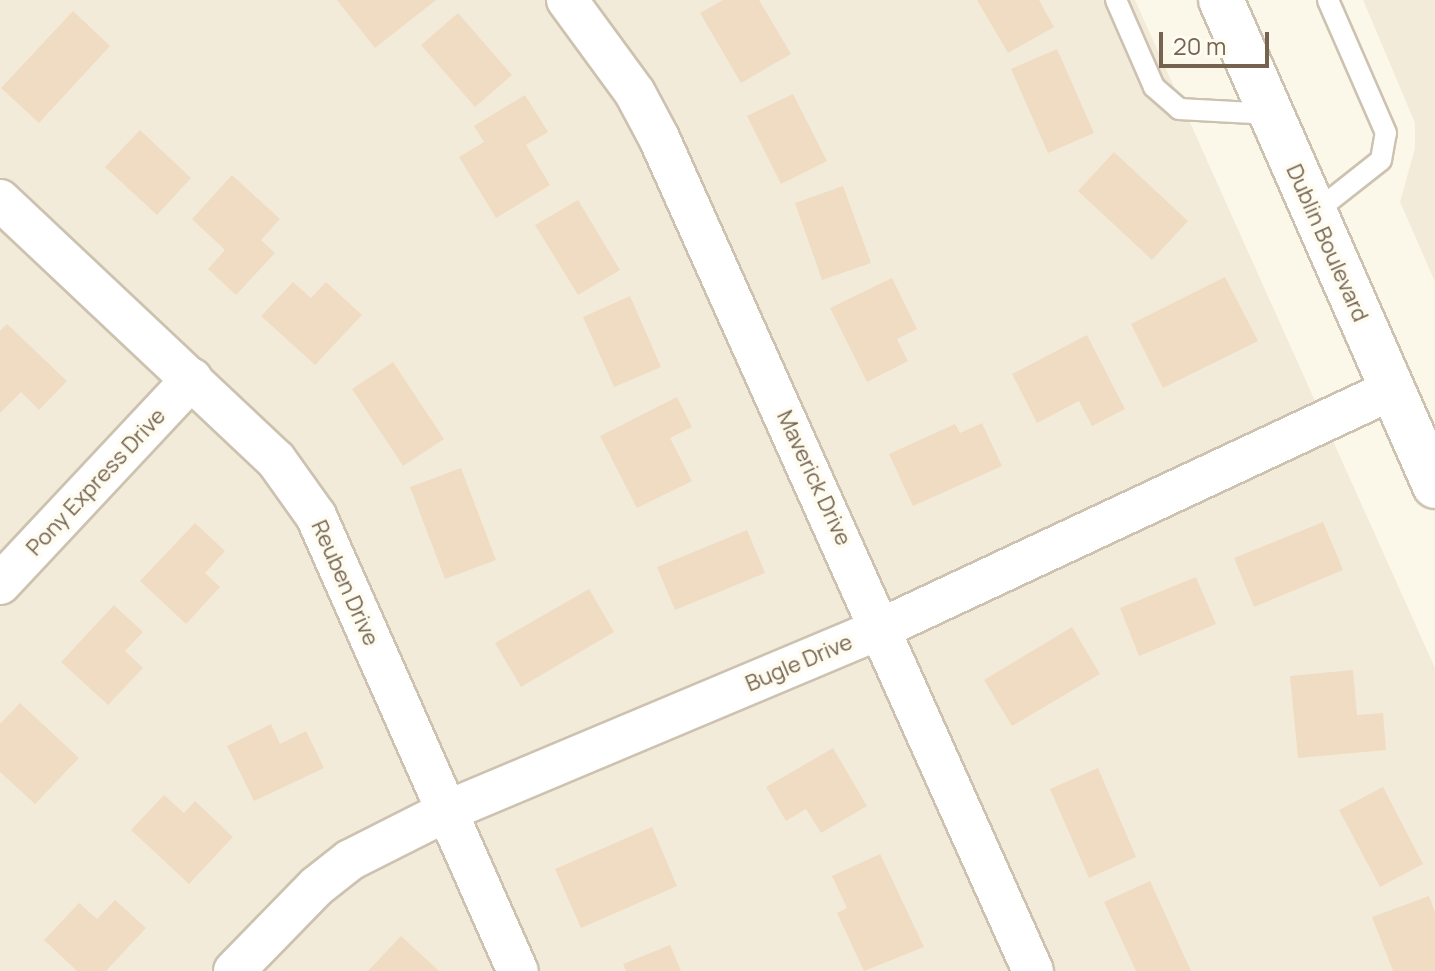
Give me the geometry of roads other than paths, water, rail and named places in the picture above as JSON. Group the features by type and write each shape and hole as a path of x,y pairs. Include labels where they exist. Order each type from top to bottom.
{"main road":[{"name":"Dublin Boulevard","path":"1221,0 1391,390 1424,434 1435,486"}],"street":[{"name":"Maverick Drive","path":"567,0 635,93 659,138 882,628 1033,971"},
{"name":"Reuben Drive","path":"0,200 276,460 316,516 518,971"},
{"name":"Pony Express Drive","path":"0,584 192,379"},
{"name":"Bugle Drive","path":"234,971 317,886 350,860 447,811 882,628 1391,390"}],"lane":[{"path":"1116,0 1154,87 1179,109 1271,114"},
{"path":"1314,213 1381,160 1386,133 1328,0"}]}
